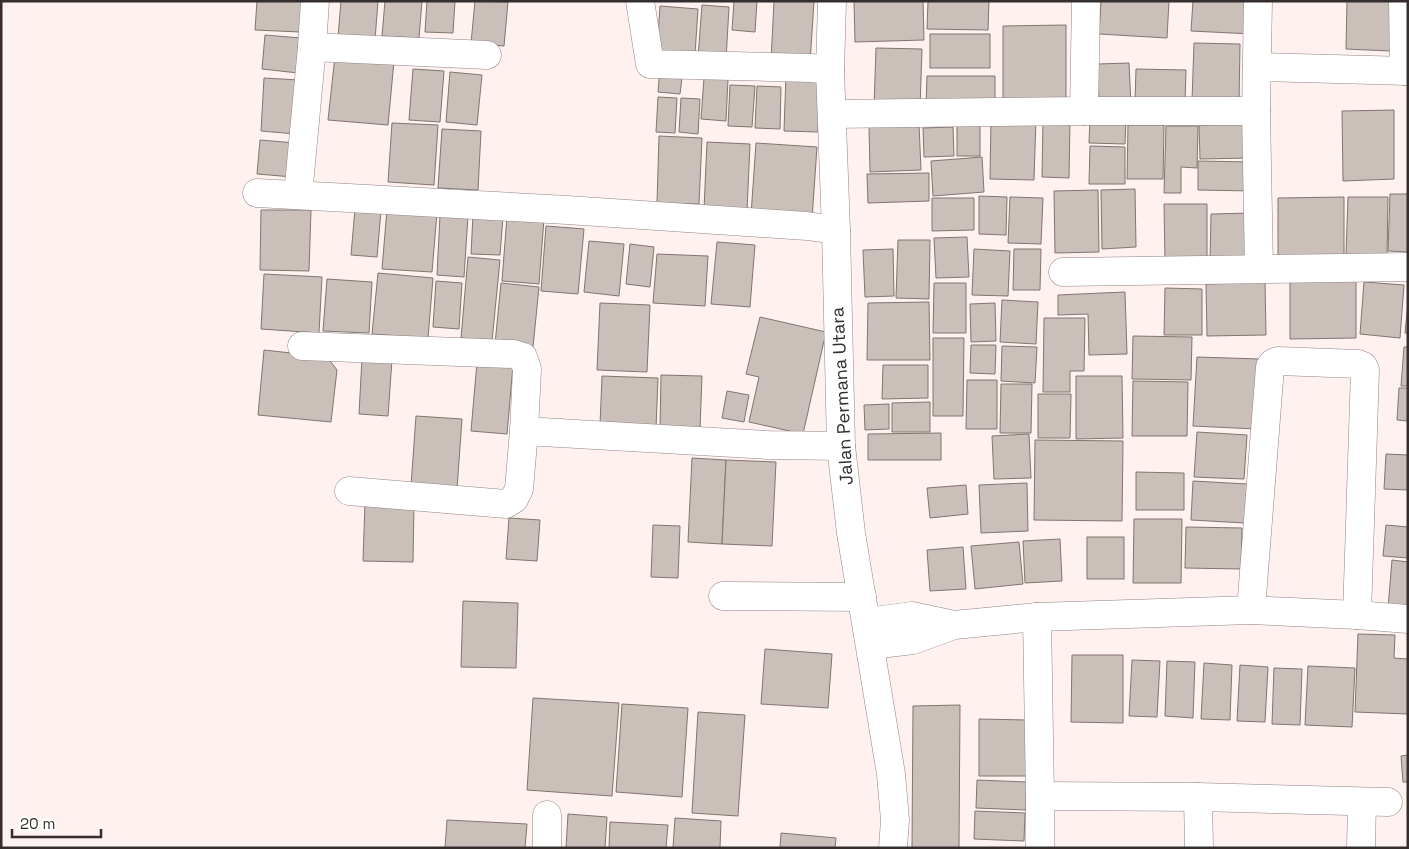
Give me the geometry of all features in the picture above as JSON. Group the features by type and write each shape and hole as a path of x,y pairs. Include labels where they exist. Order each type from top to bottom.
{"street":[{"path":"298,195 315,1"},
{"path":"640,1 650,64 830,70"},
{"name":"Jalan Permana Utara","path":"832,1 830,70 841,446 851,533 891,774 895,820 893,848"},
{"path":"1084,111 1086,1"},
{"path":"1258,1 1256,111 1259,268"},
{"path":"1257,66 1406,71 1403,1"},
{"path":"312,47 488,55"},
{"path":"832,114 1256,111"},
{"path":"257,193 567,210 807,226 836,230"},
{"path":"1062,272 1408,267"},
{"path":"302,346 514,354 523,357 527,369 520,489 514,498 506,504 349,491"},
{"path":"1251,610 1270,367 1278,361 1348,364 1364,366 1365,370 1357,615"},
{"path":"524,431 768,445 841,446"},
{"path":"723,596 867,621 913,640 954,625 1037,617 1251,610 1408,619"},
{"path":"1037,617 1040,848"},
{"path":"1040,796 1198,797 1375,802 1361,848"},
{"path":"1198,797 1199,848"},
{"path":"547,815 547,848"}],"building":[{"path":"257,1 303,1 300,32 255,30"},
{"path":"341,1 378,1 375,40 338,37"},
{"path":"385,1 422,1 419,38 382,36"},
{"path":"427,1 455,1 453,33 425,32"},
{"path":"475,1 508,2 504,46 471,43"},
{"path":"734,1 757,1 755,32 732,30"},
{"path":"774,1 814,1 810,63 771,61"},
{"path":"854,1 923,1 924,40 855,42"},
{"path":"928,1 989,1 988,30 927,29"},
{"path":"1101,1 1169,1 1167,38 1099,34"},
{"path":"1193,1 1254,1 1252,34 1191,31"},
{"path":"1347,1 1392,1 1390,51 1346,49"},
{"path":"702,5 729,7 726,60 698,58"},
{"path":"660,6 698,9 695,54 657,52"},
{"path":"1066,25 1066,104 1003,104 1003,26"},
{"path":"930,34 990,34 990,68 930,68"},
{"path":"265,35 301,38 298,73 262,69"},
{"path":"1194,43 1240,44 1239,103 1192,101"},
{"path":"876,48 922,49 920,108 874,107"},
{"path":"335,56 394,61 388,125 328,120"},
{"path":"1129,63 1131,105 1099,107 1098,64"},
{"path":"660,68 683,70 680,94 658,92"},
{"path":"413,69 444,71 440,122 409,120"},
{"path":"1136,69 1186,70 1185,103 1135,101"},
{"path":"450,72 482,75 477,125 446,122"},
{"path":"786,75 820,76 818,132 784,131"},
{"path":"927,76 995,76 995,106 926,106"},
{"path":"264,78 299,80 296,134 261,131"},
{"path":"704,78 728,79 726,121 701,119"},
{"path":"730,85 755,86 752,127 728,126"},
{"path":"757,86 781,87 780,129 755,128"},
{"path":"658,97 677,98 675,133 656,132"},
{"path":"681,98 700,99 698,134 679,132"},
{"path":"1394,110 1394,179 1343,181 1342,111"},
{"path":"991,117 1036,118 1034,180 990,179"},
{"path":"1090,119 1126,120 1125,144 1089,143"},
{"path":"1043,120 1070,120 1069,178 1042,177"},
{"path":"957,122 980,122 980,156 957,156"},
{"path":"392,123 438,125 434,185 388,182"},
{"path":"919,124 921,170 870,172 869,126"},
{"path":"1248,124 1248,158 1200,159 1199,125"},
{"path":"1128,125 1164,125 1163,179 1127,179"},
{"path":"1166,126 1198,126 1197,168 1181,167 1181,193 1164,193"},
{"path":"953,127 954,156 924,157 923,128"},
{"path":"442,129 481,131 478,190 438,188"},
{"path":"659,136 702,138 699,204 657,203"},
{"path":"260,140 296,143 293,177 257,174"},
{"path":"707,142 750,144 747,211 704,209"},
{"path":"756,143 817,147 812,219 751,215"},
{"path":"1090,146 1125,147 1125,184 1089,184"},
{"path":"982,157 984,192 933,196 931,161"},
{"path":"1198,161 1252,162 1252,191 1198,190"},
{"path":"929,173 929,201 868,203 867,174"},
{"path":"1135,189 1136,247 1102,249 1101,190"},
{"path":"1098,190 1099,252 1055,253 1054,191"},
{"path":"1390,194 1408,194 1408,252 1388,251"},
{"path":"979,196 1007,197 1006,235 979,234"},
{"path":"1010,197 1043,198 1041,244 1008,243"},
{"path":"1344,197 1344,256 1278,257 1278,198"},
{"path":"1348,197 1388,197 1387,255 1346,254"},
{"path":"932,198 974,198 974,230 932,231"},
{"path":"1164,204 1207,204 1207,260 1165,261"},
{"path":"355,209 381,211 377,257 351,255"},
{"path":"387,209 437,213 432,272 382,269"},
{"path":"261,210 311,210 309,271 260,270"},
{"path":"1252,213 1252,260 1210,261 1211,214"},
{"path":"440,215 468,216 464,277 437,275"},
{"path":"473,215 503,217 500,255 471,254"},
{"path":"507,216 544,219 539,284 502,281"},
{"path":"546,226 584,229 578,294 541,291"},
{"path":"967,237 969,277 936,278 934,238"},
{"path":"898,240 930,240 929,299 896,298"},
{"path":"589,241 624,244 619,296 584,292"},
{"path":"717,242 755,245 750,307 711,304"},
{"path":"630,244 654,247 650,287 626,284"},
{"path":"893,249 894,296 865,297 863,250"},
{"path":"974,249 1010,251 1008,296 972,295"},
{"path":"1014,249 1041,249 1040,290 1013,290"},
{"path":"657,254 708,256 705,306 653,303"},
{"path":"468,257 500,260 492,341 461,338"},
{"path":"378,273 433,278 428,338 372,334"},
{"path":"264,274 322,277 319,333 261,329"},
{"path":"327,279 372,282 369,333 323,331"},
{"path":"1356,279 1356,338 1290,339 1290,280"},
{"path":"436,281 462,283 459,329 433,327"},
{"path":"1265,282 1266,335 1207,336 1206,284"},
{"path":"1364,282 1404,285 1400,338 1360,334"},
{"path":"501,283 539,287 533,347 495,344"},
{"path":"934,283 966,283 966,333 933,333"},
{"path":"1165,288 1202,289 1202,335 1164,335"},
{"path":"1125,292 1127,354 1089,355 1088,314 1058,315 1058,295"},
{"path":"1002,300 1038,302 1036,344 1000,342"},
{"path":"929,302 930,360 867,360 868,303"},
{"path":"1408,302 1408,333 1405,333"},
{"path":"600,303 650,305 647,372 597,370"},
{"path":"995,303 996,341 971,342 970,304"},
{"path":"760,317 826,332 803,434 749,422 759,377 746,374"},
{"path":"1044,318 1085,318 1084,371 1070,371 1070,392 1043,392"},
{"path":"1133,336 1192,337 1191,380 1132,379"},
{"path":"933,338 964,338 963,416 933,416"},
{"path":"971,345 996,345 995,374 970,373"},
{"path":"1002,346 1037,347 1035,383 1001,381"},
{"path":"1404,347 1408,347 1408,386 1401,386"},
{"path":"264,350 327,357 337,370 331,422 258,415"},
{"path":"1197,357 1260,359 1256,429 1193,426"},
{"path":"362,358 392,360 388,416 359,414"},
{"path":"477,362 513,365 507,434 471,431"},
{"path":"883,365 928,365 928,398 882,399"},
{"path":"661,375 702,376 700,429 660,428"},
{"path":"602,376 658,378 656,428 600,425"},
{"path":"1076,376 1122,376 1123,438 1076,439"},
{"path":"967,380 997,380 997,429 966,429"},
{"path":"1133,381 1188,382 1187,436 1132,436"},
{"path":"1001,384 1032,384 1031,433 1000,433"},
{"path":"1399,388 1408,388 1408,421 1397,420"},
{"path":"727,391 749,395 744,422 722,418"},
{"path":"1038,394 1071,394 1070,438 1038,438"},
{"path":"930,402 930,432 892,432 892,403"},
{"path":"889,404 889,429 865,430 864,405"},
{"path":"416,416 462,419 457,489 411,486"},
{"path":"1197,432 1247,435 1244,479 1194,477"},
{"path":"941,433 941,460 868,460 868,434"},
{"path":"1029,434 1031,478 994,479 992,436"},
{"path":"1035,440 1123,441 1122,521 1034,520"},
{"path":"1386,454 1408,455 1408,490 1384,489"},
{"path":"692,458 726,460 722,544 688,542"},
{"path":"726,460 776,462 772,546 722,544"},
{"path":"1136,472 1184,473 1184,510 1136,510"},
{"path":"1193,481 1247,484 1245,523 1191,520"},
{"path":"1027,483 1028,531 981,533 979,485"},
{"path":"966,485 968,514 930,518 927,488"},
{"path":"365,503 414,504 413,562 363,561"},
{"path":"509,518 540,520 537,561 506,559"},
{"path":"1134,519 1182,519 1181,583 1133,583"},
{"path":"653,525 680,526 678,578 651,577"},
{"path":"1386,525 1408,527 1408,558 1383,556"},
{"path":"1186,527 1242,528 1241,569 1185,568"},
{"path":"1087,537 1124,537 1124,579 1087,579"},
{"path":"1060,539 1062,581 1025,583 1023,541"},
{"path":"1019,542 1023,584 975,589 971,546"},
{"path":"963,547 966,589 930,591 927,550"},
{"path":"1392,560 1408,562 1408,610 1388,608"},
{"path":"463,601 518,603 516,668 461,667"},
{"path":"1358,634 1395,635 1394,658 1408,659 1408,714 1355,712"},
{"path":"765,649 832,654 828,708 761,704"},
{"path":"1072,655 1123,655 1123,723 1071,722"},
{"path":"1132,660 1160,661 1157,717 1129,716"},
{"path":"1167,661 1195,662 1193,718 1165,716"},
{"path":"1204,663 1232,665 1230,720 1201,719"},
{"path":"1240,665 1268,667 1265,722 1237,721"},
{"path":"1308,666 1355,668 1352,727 1305,725"},
{"path":"1274,668 1302,669 1300,725 1272,724"},
{"path":"533,698 619,703 612,796 527,790"},
{"path":"622,704 688,708 682,797 616,792"},
{"path":"960,705 959,848 912,848 913,706"},
{"path":"698,712 745,715 738,816 692,813"},
{"path":"979,719 1027,720 1027,776 979,776"},
{"path":"1408,755 1408,782 1403,782 1401,756"},
{"path":"977,780 1027,782 1026,810 976,808"},
{"path":"975,811 1025,813 1024,841 974,839"},
{"path":"568,814 607,817 605,848 566,848"},
{"path":"675,818 721,821 720,848 673,848"},
{"path":"447,820 527,824 525,848 445,848"},
{"path":"610,822 668,825 666,848 609,848"},
{"path":"781,833 836,838 835,848 780,848"}]}
